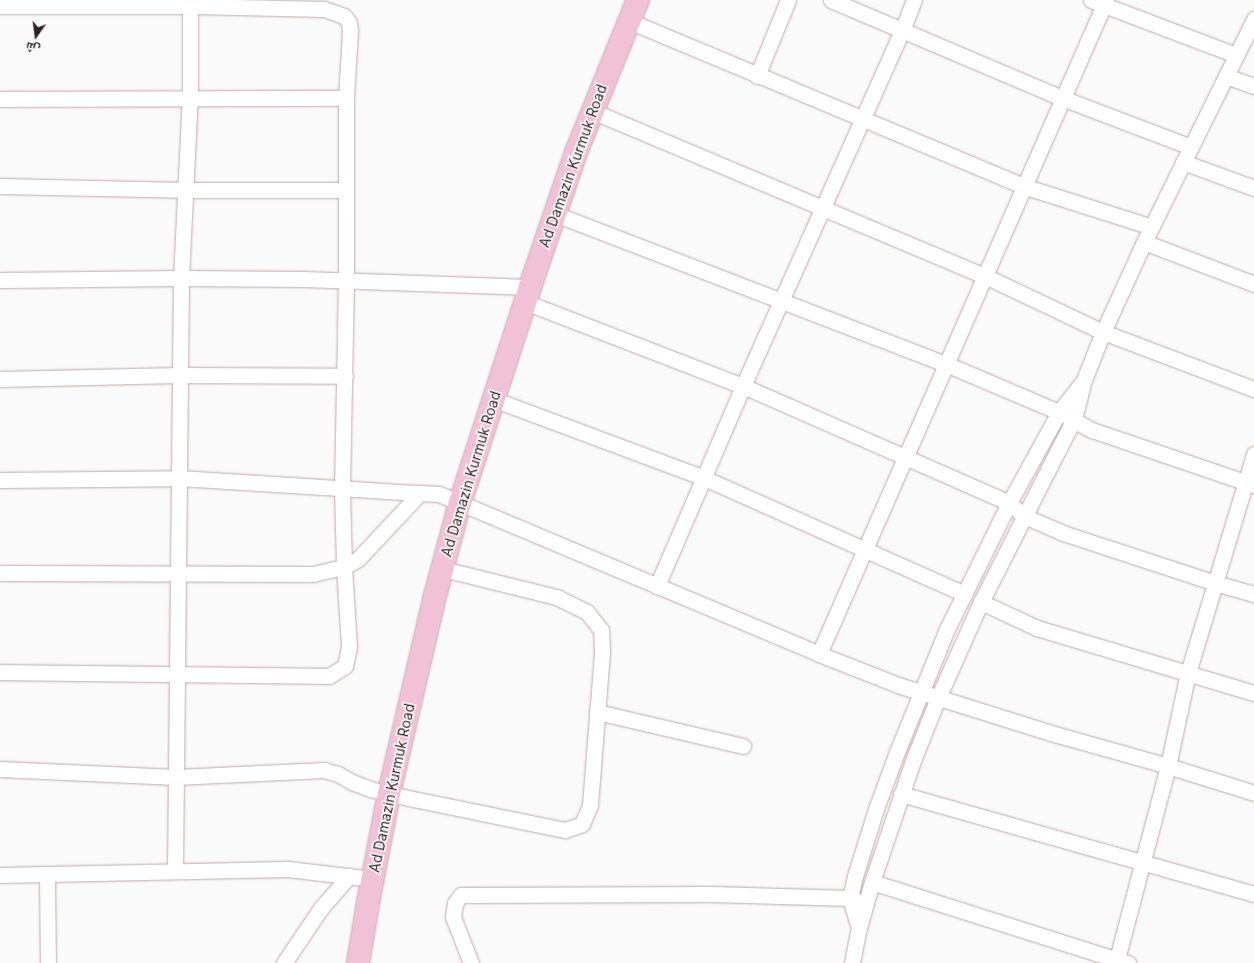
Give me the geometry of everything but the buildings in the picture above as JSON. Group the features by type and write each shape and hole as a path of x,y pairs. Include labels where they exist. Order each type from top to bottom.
{"highway":[{"name":"Ad Damazin Kurmuk Road","path":"358,963 372,879 389,794 442,569 460,503 527,294 555,214 592,111 638,0"}],"street":[{"path":"757,76 788,0"},
{"path":"831,0 1062,98 1191,147"},
{"path":"657,586 743,386 902,31 914,0"},
{"path":"819,654 1062,98 1100,2 1236,55"},
{"path":"176,871 181,278 190,98 190,3"},
{"path":"0,6 190,3 325,5 344,16 349,23 350,30 346,98 346,281 342,489 344,567 349,647 345,666 329,676 0,672"},
{"path":"852,963 859,928 872,882 901,794 938,698 981,602 1074,419 1084,380 1103,332 1144,242 1254,19"},
{"path":"629,21 862,120 1023,186 1152,227"},
{"path":"1226,76 1254,86"},
{"path":"0,99 346,98"},
{"path":"592,111 985,276 1103,332 1254,389"},
{"path":"1183,162 1254,188"},
{"path":"0,186 185,190 345,190"},
{"path":"555,214 946,364 1059,412 1100,433 1249,484"},
{"path":"1144,242 1254,284"},
{"path":"0,280 181,278 346,281 527,294 743,386 1009,503 1024,516 1063,533 1215,583 1254,594"},
{"path":"0,379 180,375 345,376"},
{"path":"859,928 850,898 876,809 921,692 947,629 1009,503 1059,412 1084,380"},
{"path":"494,399 704,478 964,594"},
{"path":"872,882 1123,961 1142,864 1168,766 1188,673 1215,583 1249,484 1254,454"},
{"path":"0,480 179,478 439,494 898,686 1254,793"},
{"path":"0,573 313,574 344,567 358,559 420,494"},
{"path":"0,769 176,777 324,770 338,774 352,782 370,789 389,794 565,830 582,824 590,805 602,653 601,630 588,612 556,597 442,569"},
{"path":"981,602 1037,628 1254,693"},
{"path":"597,712 743,746"},
{"path":"901,794 1142,864 1254,894"},
{"path":"0,875 288,869 372,879"},
{"path":"47,874 48,963"},
{"path":"284,963 321,908 349,876"},
{"path":"471,963 453,917 455,903 461,896 712,894 850,898 866,904"}]}
